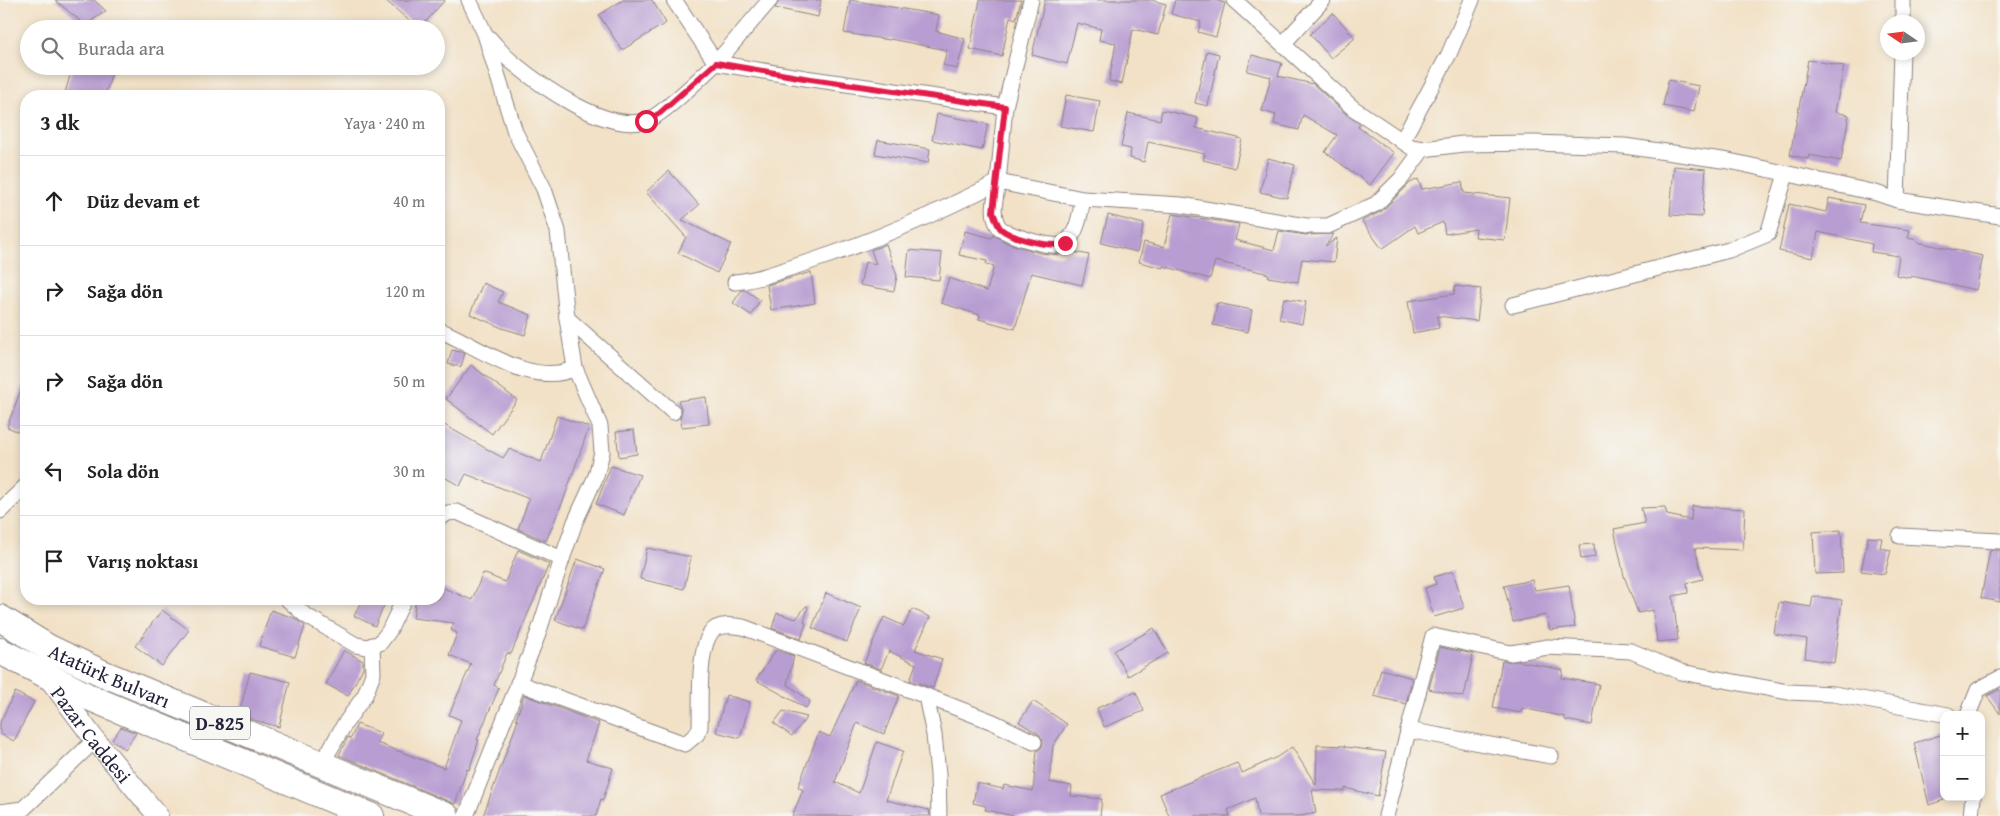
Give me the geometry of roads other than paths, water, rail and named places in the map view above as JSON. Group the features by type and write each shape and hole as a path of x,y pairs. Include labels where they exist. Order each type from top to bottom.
{"highway":[{"name":"Atatürk Bulvarı","path":"0,618 49,648 80,663 446,816"},
{"name":"Atatürk Bulvarı","path":"0,651 91,698 371,816"}],"street":[{"path":"466,816 541,625 575,522 596,476 602,452 600,426 575,368 567,318 558,231 544,189 515,132 485,34 469,0"},
{"path":"674,0 716,63 804,78 1005,107"},
{"path":"485,34 510,61 557,96 624,124 646,121 660,113 716,63 770,0"},
{"path":"1031,0 1005,107 998,182 993,212 1000,228 1008,234 1060,246 1076,230 1083,199"},
{"path":"1234,0 1354,108 1411,147 1424,149 1464,144 1534,143 1624,146 1729,161 1876,193 1897,200 2000,216"},
{"path":"1283,44 1323,0"},
{"path":"1402,141 1449,54 1472,0"},
{"path":"1903,0 1903,15"},
{"path":"1897,200 1902,60"},
{"path":"735,282 756,279 846,250 956,204 998,182 1083,199 1181,205 1306,226 1328,226 1376,204 1401,178 1424,149"},
{"path":"1513,305 1729,250 1768,234 1786,174"},
{"path":"567,318 673,412"},
{"path":"445,332 509,364 530,372 557,374 575,368"},
{"path":"0,511 20,492"},
{"path":"445,515 458,512 562,559"},
{"path":"1900,536 2000,541"},
{"path":"294,605 356,645 368,647 380,643 389,631 401,605"},
{"path":"518,683 685,744 697,734 700,727 703,651 707,637 716,628 728,625 743,627 926,696 992,722 1034,742"},
{"path":"1386,816 1433,636 1511,652 1548,647 1631,651 1681,672 1788,692 1834,694 1940,714"},
{"path":"321,765 344,725 365,695 374,674 372,645"},
{"name":"Pazar Caddesi","path":"47,676 95,740 158,816"},
{"path":"1970,711 1978,690 2000,678"},
{"path":"926,696 936,755 939,816"},
{"path":"1408,730 1551,756"},
{"path":"0,812 23,809 95,740"},
{"path":"1972,816 1973,801"}]}
